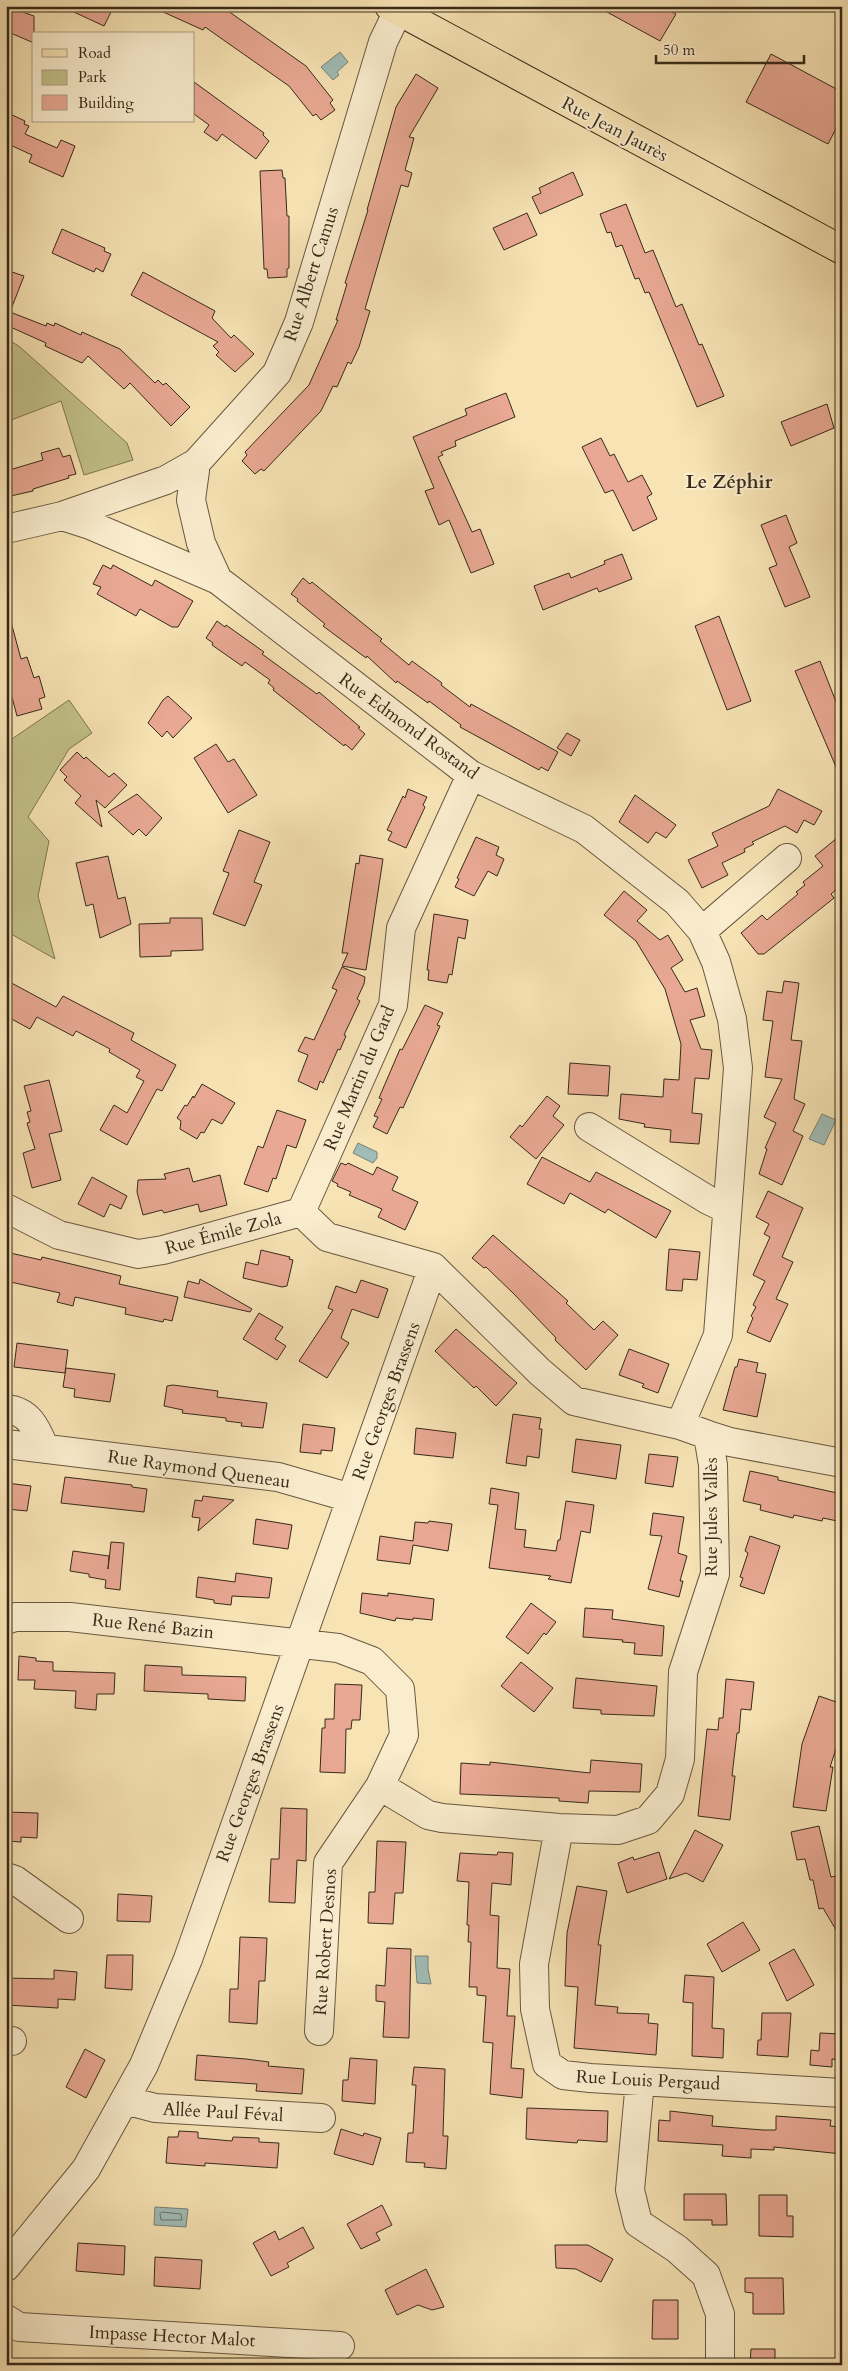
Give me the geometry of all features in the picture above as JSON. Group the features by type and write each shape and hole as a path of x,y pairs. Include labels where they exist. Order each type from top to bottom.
{"main road":[{"name":"Rue Jean Jaurès","path":"393,9 842,250"}],"street":[{"name":"Rue Albert Camus","path":"6,529 62,516 166,480 196,463 277,373 300,322 393,9"},
{"name":"Rue Edmond Rostand","path":"196,463 192,500 201,543 218,580"},
{"name":"Rue Edmond Rostand","path":"62,516 90,525 218,580 471,775 584,829 677,902 702,931 716,962 732,1019 738,1068 718,1335 680,1425"},
{"name":"Rue Martin du Gard","path":"301,1212 393,1005 401,928 471,775"},
{"path":"702,931 787,858"},
{"path":"589,1127 708,1200 727,1209"},
{"name":"Rue Émile Zola","path":"6,1208 59,1235 138,1254 163,1250 301,1212 327,1237 433,1267"},
{"name":"Rue Jules Vallès","path":"380,1786 428,1815 442,1818 559,1828 618,1830 648,1820 670,1794 680,1759 683,1672 715,1574 713,1465 708,1435 680,1425 574,1401 540,1372 433,1267"},
{"name":"Rue Georges Brassens","path":"6,2267 86,2169 144,2066 188,1959 433,1267"},
{"path":"6,1410 24,1414 35,1425 45,1449"},
{"path":"708,1435 730,1442 842,1463"},
{"name":"Rue Raymond Queneau","path":"6,1444 278,1477 351,1498"},
{"name":"Rue René Bazin","path":"6,1620 14,1617 70,1617 256,1637 300,1644"},
{"name":"Rue Robert Desnos","path":"300,1644 338,1648 372,1661 400,1689 404,1735 380,1786 328,1863 319,2031"},
{"name":"Rue Louis Pergaud","path":"559,1828 534,1964 535,2010 547,2064 563,2075 842,2093"},
{"path":"6,1877 14,1880 69,1919"},
{"path":"640,2080 630,2190 638,2223 678,2249 706,2275 720,2314 720,2365"},
{"name":"Allée Paul Féval","path":"125,2100 144,2107 321,2118"},
{"name":"Impasse Hector Malot","path":"6,2319 19,2327 340,2346"}],"green space":[{"path":"6,338 20,347 127,443 133,460 84,475 61,401 6,422"},
{"path":"69,700 92,733 69,749 28,817 49,841 38,896 55,959 6,931 6,743"}],"water":[{"path":"340,52 348,62 337,72 339,75 333,80 321,67"},
{"path":"822,1114 836,1120 824,1145 809,1139"},
{"path":"358,1143 377,1152 377,1158 373,1163 353,1153"},
{"path":"415,1956 428,1956 431,1984 417,1983"},
{"path":"155,2207 188,2209 186,2227 154,2225"}],"building":[{"path":"6,6 34,16 32,42 6,31"},
{"path":"61,6 114,6 104,26"},
{"path":"150,6 221,6 306,66 333,100 330,103 335,110 321,120 316,114 313,116 289,86 205,27 203,30"},
{"path":"596,6 675,6 672,12 676,14 660,41"},
{"path":"771,54 842,92 842,117 828,144 746,102"},
{"path":"416,74 438,88 409,137 414,138 405,170 412,173 408,187 401,185 365,309 370,311 359,347 351,364 348,362 337,387 333,386 321,411 264,471 261,469 255,474 242,461 247,455 245,452 309,385 338,320 336,320 347,284 345,283 368,210 396,107"},
{"path":"195,83 264,133 263,135 269,141 256,159 222,134 217,141 204,132 209,125 195,115"},
{"path":"6,112 25,121 24,124 29,126 25,134 57,148 61,140 75,146 63,177 29,162 32,155 6,143"},
{"path":"282,170 283,178 285,178 287,216 289,216 289,268 287,269 287,277 268,278 267,269 264,269 260,171"},
{"path":"573,172 583,195 540,214 532,197 541,193 539,188"},
{"path":"626,204 645,253 653,250 676,307 682,304 699,345 702,344 724,396 697,407 649,292 645,293 639,278 635,279 622,245 616,247 611,232 607,233 600,214"},
{"path":"527,213 537,235 504,250 493,228"},
{"path":"62,229 105,248 104,251 111,254 103,272 96,268 94,272 52,253"},
{"path":"6,270 24,276 10,312 46,326 47,323 54,326 55,323 81,335 82,332 120,349 155,383 158,380 163,385 166,383 190,407 171,426 130,383 124,389 88,356 82,363 45,346 46,343 6,325"},
{"path":"143,272 215,311 212,318 231,338 234,335 254,354 235,372 216,355 219,352 213,346 218,342 131,295"},
{"path":"506,393 515,417 455,441 456,446 441,452 443,455 438,457 472,532 480,529 494,564 471,573 449,520 439,525 425,491 434,488 413,437 467,415 465,409"},
{"path":"827,404 834,428 791,446 781,422"},
{"path":"601,438 610,456 614,454 628,482 642,475 652,494 647,497 657,519 633,531 613,490 605,493 582,447"},
{"path":"59,448 63,457 70,455 76,474 33,489 33,491 6,497 6,471 43,460 41,453"},
{"path":"786,515 797,543 789,547 810,597 785,607 769,568 777,565 761,525"},
{"path":"622,554 632,579 599,592 597,588 543,610 534,586 569,573 571,578 605,564 604,561"},
{"path":"103,565 111,569 113,565 152,586 155,580 193,601 178,627 172,627 140,609 136,616 97,594 101,587 93,584"},
{"path":"303,578 310,584 312,582 382,639 380,641 409,665 412,661 470,707 471,704 558,752 548,771 541,767 539,770 460,727 461,725 429,701 428,703 397,681 396,683 367,656 366,658 323,626 325,624 291,594"},
{"path":"719,616 751,701 727,710 695,626"},
{"path":"217,621 225,627 226,625 264,652 262,654 317,694 319,692 360,727 358,728 365,734 352,750 345,744 344,746 273,690 274,688 268,683 270,680 245,662 242,666 212,645 213,643 206,638"},
{"path":"11,622 21,659 27,657 34,678 39,676 45,697 39,699 42,709 17,716 9,686 6,686 6,623"},
{"path":"820,661 842,717 842,781 795,671"},
{"path":"168,696 192,718 173,738 167,731 162,737 148,723 163,700"},
{"path":"567,733 580,740 571,756 557,748"},
{"path":"216,744 228,762 234,759 257,795 228,813 194,758"},
{"path":"77,752 84,759 86,757 109,777 114,773 127,785 105,808 96,800 102,827 75,803 81,796 64,780 67,777 60,770"},
{"path":"408,789 427,797 423,805 425,807 406,848 388,840 392,832 387,830"},
{"path":"778,789 822,811 814,825 804,820 797,833 785,826 752,842 754,844 744,849 745,852 722,863 728,875 702,888 688,860 718,846 712,833 769,806"},
{"path":"137,794 162,818 146,836 139,829 133,835 108,812"},
{"path":"635,795 676,825 666,838 656,832 648,843 619,822"},
{"path":"239,830 270,842 254,882 262,885 245,926 213,914 229,873 223,871"},
{"path":"842,834 842,885 831,894 834,898 764,954 758,954 741,933 762,915 767,920 798,894 796,892 805,885 803,882 823,866 815,856"},
{"path":"476,837 499,847 496,855 504,859 497,876 488,871 474,896 455,887 459,879 457,878"},
{"path":"360,855 383,859 366,970 342,966 348,953 342,953 356,863 359,864"},
{"path":"108,856 118,899 125,897 131,924 100,938 93,904 86,906 76,863"},
{"path":"624,891 647,910 637,921 660,940 668,935 683,960 671,968 685,992 697,988 705,1016 690,1020 701,1049 712,1050 709,1079 695,1078 692,1113 702,1114 699,1144 670,1142 671,1130 644,1127 645,1124 619,1119 621,1094 663,1097 664,1079 679,1080 681,1044 665,989 636,941 604,915"},
{"path":"434,914 468,920 465,939 458,937 452,975 449,974 447,983 428,980 429,970 427,970"},
{"path":"170,918 202,918 203,950 171,951 171,956 140,957 139,924 170,923"},
{"path":"342,967 365,977 364,984 357,999 360,1001 344,1035 346,1036 340,1050 338,1049 323,1083 320,1081 317,1090 298,1081 308,1055 298,1051 305,1037 314,1040 337,990 332,988"},
{"path":"6,980 56,1007 63,996 134,1033 131,1040 176,1065 162,1091 157,1089 127,1145 100,1130 114,1105 127,1113 144,1081 136,1077 140,1070 109,1052 110,1049 76,1031 73,1036 37,1017 30,1029 6,1016"},
{"path":"784,981 799,983 791,1040 802,1041 794,1099 805,1104 793,1131 803,1136 782,1185 759,1174 767,1149 765,1148 776,1123 764,1117 782,1079 765,1077 773,1021 763,1020 767,991 782,993"},
{"path":"425,1005 443,1013 437,1025 440,1026 403,1108 400,1107 387,1134 373,1127 378,1117 374,1116 382,1099 379,1098 400,1049 402,1050"},
{"path":"570,1063 610,1066 608,1096 568,1094"},
{"path":"49,1080 62,1131 49,1134 61,1180 32,1188 23,1153 35,1149 27,1123 30,1122 27,1112 31,1111 24,1086"},
{"path":"202,1084 235,1103 222,1124 212,1119 204,1133 201,1132 197,1139 180,1129 181,1121 177,1118 185,1105 187,1106 193,1096 194,1098"},
{"path":"547,1096 560,1106 553,1116 564,1125 536,1159 510,1137 520,1125 522,1127"},
{"path":"277,1110 306,1120 296,1148 287,1145 276,1179 273,1178 268,1192 244,1184 258,1146 263,1148"},
{"path":"542,1157 590,1182 596,1172 671,1211 656,1238 608,1209 605,1213 570,1193 564,1204 527,1184"},
{"path":"341,1163 346,1165 348,1163 373,1175 377,1167 398,1177 392,1190 418,1202 405,1230 378,1217 382,1209 349,1195 351,1192 337,1186 338,1184 332,1181"},
{"path":"189,1168 193,1182 220,1175 227,1205 200,1212 198,1204 164,1213 162,1210 143,1215 137,1192 138,1180 166,1179 164,1174"},
{"path":"92,1177 127,1196 121,1209 110,1204 104,1217 78,1204"},
{"path":"768,1191 803,1208 782,1257 793,1262 776,1299 788,1304 770,1342 747,1332 753,1318 751,1316 756,1307 753,1305 765,1281 753,1275 770,1237 764,1234 769,1224 756,1217"},
{"path":"493,1235 568,1301 566,1303 594,1330 603,1321 618,1335 586,1370 555,1340 556,1338 514,1294 486,1267 484,1268 472,1258"},
{"path":"669,1249 700,1252 697,1280 683,1279 682,1291 666,1290"},
{"path":"261,1250 290,1257 289,1259 293,1260 287,1286 282,1287 243,1278 246,1262 258,1265"},
{"path":"6,1252 41,1260 42,1257 121,1276 119,1284 178,1297 172,1321 164,1319 163,1322 125,1314 126,1308 75,1297 73,1306 57,1302 60,1293 6,1281"},
{"path":"200,1279 252,1309 250,1312 184,1297 188,1281 199,1284"},
{"path":"361,1280 388,1289 378,1318 352,1309 341,1338 349,1343 327,1378 299,1361 333,1310 328,1308 336,1286 356,1293"},
{"path":"259,1313 283,1327 275,1339 286,1346 277,1360 243,1339"},
{"path":"456,1329 517,1383 496,1406 435,1351"},
{"path":"17,1343 68,1350 65,1373 14,1367"},
{"path":"629,1349 669,1364 658,1393 642,1387 644,1384 619,1375"},
{"path":"739,1359 758,1363 756,1372 766,1374 757,1417 723,1410"},
{"path":"66,1368 115,1374 110,1402 74,1397 75,1389 63,1387"},
{"path":"173,1385 218,1391 217,1397 267,1403 263,1428 241,1426 242,1423 226,1421 226,1418 182,1413 183,1410 164,1406 167,1386"},
{"path":"513,1414 541,1418 539,1429 542,1429 539,1458 527,1456 526,1466 506,1463"},
{"path":"303,1424 335,1428 332,1451 321,1450 321,1454 300,1452"},
{"path":"416,1428 456,1433 453,1458 414,1454"},
{"path":"576,1439 621,1445 616,1479 572,1472"},
{"path":"649,1454 678,1457 673,1487 645,1483"},
{"path":"750,1471 778,1477 778,1480 842,1494 842,1522 823,1518 822,1521 794,1515 793,1518 760,1510 761,1505 743,1501"},
{"path":"65,1477 132,1485 132,1487 147,1489 144,1512 61,1503"},
{"path":"6,1483 31,1486 27,1511 6,1509"},
{"path":"491,1488 519,1493 515,1529 526,1530 524,1547 556,1551 558,1540 560,1540 566,1501 594,1505 590,1533 581,1531 571,1583 548,1579 551,1576 489,1568 498,1505 489,1504"},
{"path":"203,1496 234,1500 198,1531 200,1518 192,1517 195,1500 202,1501"},
{"path":"653,1513 684,1517 678,1553 687,1556 680,1581 683,1581 679,1597 648,1589 662,1536 650,1535"},
{"path":"256,1519 292,1525 288,1549 253,1544"},
{"path":"429,1521 452,1524 448,1551 413,1545 410,1564 377,1560 380,1536 413,1541 415,1522 428,1523"},
{"path":"750,1536 780,1546 764,1594 740,1586 743,1578 740,1577 748,1553 745,1551"},
{"path":"111,1542 124,1543 120,1590 105,1588 106,1580 89,1577 89,1574 70,1571 73,1551 109,1556 108,1569"},
{"path":"236,1573 272,1578 269,1598 232,1596 231,1605 214,1603 214,1600 196,1597 198,1577 235,1582"},
{"path":"362,1593 388,1596 388,1593 434,1599 432,1620 396,1618 395,1621 360,1613"},
{"path":"531,1603 556,1622 546,1635 544,1633 528,1654 506,1637"},
{"path":"585,1608 613,1610 612,1619 664,1626 662,1656 634,1654 635,1643 622,1642 623,1640 583,1637"},
{"path":"19,1656 36,1658 36,1661 53,1662 53,1671 115,1673 114,1694 97,1694 96,1710 75,1708 76,1691 34,1689 35,1680 18,1680"},
{"path":"521,1662 553,1688 534,1712 501,1686"},
{"path":"145,1665 182,1667 182,1675 246,1677 245,1701 208,1699 208,1694 144,1691"},
{"path":"576,1678 657,1686 654,1716 601,1714 601,1710 573,1708"},
{"path":"726,1679 754,1682 751,1710 741,1709 732,1776 735,1776 730,1820 698,1816 707,1729 718,1730 719,1718 723,1718"},
{"path":"335,1684 362,1685 360,1720 352,1720 351,1729 346,1729 345,1773 320,1772 322,1728 325,1728 325,1719 334,1719"},
{"path":"819,1696 842,1704 842,1731 830,1767 833,1767 826,1811 793,1807 802,1744"},
{"path":"591,1760 642,1764 640,1792 589,1791 588,1803 559,1801 559,1798 460,1794 461,1763 490,1765 490,1762 590,1773"},
{"path":"281,1808 307,1809 306,1861 297,1860 295,1903 269,1902 271,1859 279,1859"},
{"path":"6,1812 38,1813 37,1838 21,1837 21,1842 6,1841"},
{"path":"819,1826 831,1877 842,1875 842,1940 823,1908 819,1909 813,1880 810,1880 805,1859 797,1860 791,1832"},
{"path":"695,1830 723,1845 703,1882 686,1873 669,1879"},
{"path":"377,1841 406,1842 403,1893 395,1893 393,1924 368,1923 369,1892 375,1892"},
{"path":"498,1852 513,1853 511,1885 492,1883 490,1915 499,1916 497,1968 510,1969 507,2016 515,2016 511,2068 524,2069 522,2098 490,2094 493,2043 483,2042 486,1996 477,1995 477,1987 469,1987 471,1942 468,1942 469,1925 467,1925 469,1882 457,1881 460,1853 497,1855"},
{"path":"659,1852 667,1879 627,1893 618,1863 633,1857 634,1860"},
{"path":"577,1886 607,1891 598,1945 601,1945 595,2005 618,2007 617,2013 649,2014 648,2023 658,2024 656,2055 574,2048 578,1987 565,1986 567,1933"},
{"path":"118,1894 152,1896 150,1922 117,1921"},
{"path":"743,1922 760,1950 722,1972 707,1944"},
{"path":"240,1937 267,1938 265,1981 259,1981 257,2024 229,2022 230,1989 238,1989"},
{"path":"387,1948 411,1949 409,2038 383,2037 385,2002 376,2001 376,1985 385,1986"},
{"path":"794,1949 814,1985 787,2001 769,1963"},
{"path":"107,1955 133,1955 132,1990 105,1988"},
{"path":"54,1970 77,1972 75,2000 58,1999 58,2008 6,2005 6,1978 54,1979"},
{"path":"685,1975 714,1977 712,2028 724,2029 723,2058 692,2056 693,2003 683,2002"},
{"path":"762,2013 791,2013 788,2057 757,2055 758,2040 761,2040"},
{"path":"820,2033 842,2034 842,2060 832,2059 832,2067 810,2065 811,2050 819,2051"},
{"path":"85,2049 105,2060 86,2098 66,2087"},
{"path":"197,2055 269,2062 268,2066 304,2069 302,2094 256,2091 257,2084 195,2080"},
{"path":"350,2058 377,2060 375,2104 342,2101 343,2080 348,2080"},
{"path":"414,2067 445,2069 443,2136 448,2136 446,2169 424,2167 425,2163 406,2162 408,2133 413,2133 416,2085 412,2085"},
{"path":"527,2108 608,2111 607,2142 578,2140 577,2143 526,2139"},
{"path":"670,2111 713,2116 712,2126 763,2130 776,2130 776,2116 831,2120 830,2126 842,2127 842,2154 774,2147 774,2150 751,2149 751,2158 722,2156 723,2145 658,2141 659,2120 670,2121"},
{"path":"341,2129 363,2136 364,2133 381,2138 373,2165 334,2154"},
{"path":"179,2131 198,2132 198,2138 232,2141 233,2137 259,2138 259,2142 279,2143 277,2168 205,2163 205,2166 166,2163 168,2137 178,2137"},
{"path":"684,2194 726,2194 727,2225 712,2225 712,2220 684,2220"},
{"path":"759,2195 787,2195 787,2216 793,2216 793,2237 759,2236"},
{"path":"382,2205 392,2225 376,2233 380,2240 361,2249 347,2224"},
{"path":"303,2227 314,2248 287,2263 289,2267 271,2276 253,2243 275,2231 279,2240"},
{"path":"78,2243 125,2246 124,2275 76,2271"},
{"path":"555,2245 588,2245 613,2259 601,2282 576,2269 556,2268"},
{"path":"155,2257 202,2260 200,2289 154,2286"},
{"path":"426,2269 444,2307 432,2310 418,2305 397,2315 385,2290"},
{"path":"745,2278 783,2278 784,2314 753,2314 753,2293 745,2292"},
{"path":"653,2300 678,2300 678,2339 652,2339"},
{"path":"751,2349 775,2349 775,2365 750,2365"}],"district":[{"name":"Le Zéphir","path":"729,481"}]}
